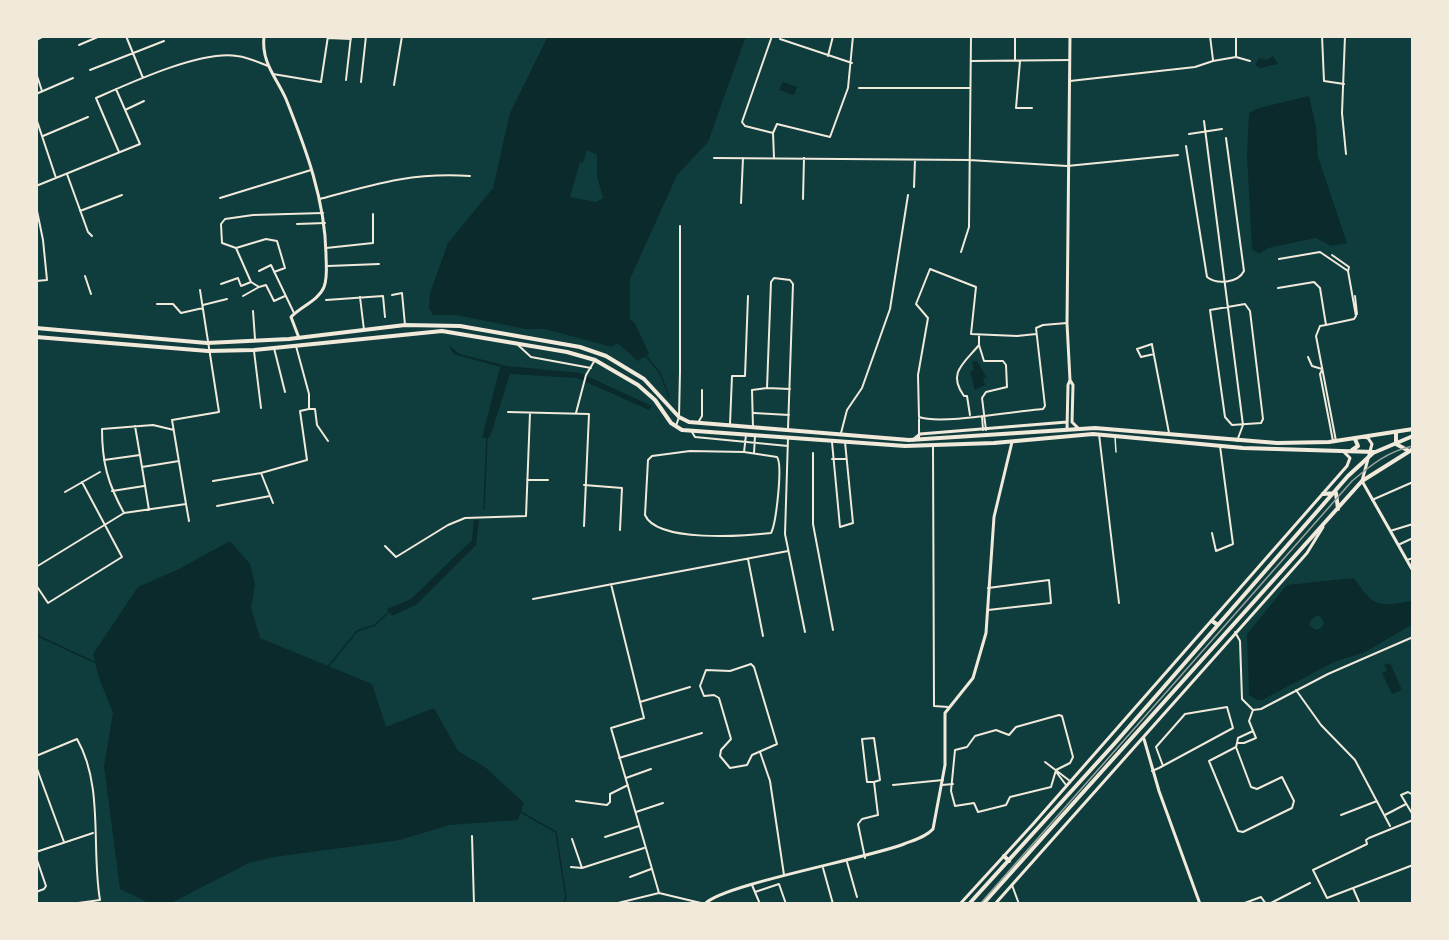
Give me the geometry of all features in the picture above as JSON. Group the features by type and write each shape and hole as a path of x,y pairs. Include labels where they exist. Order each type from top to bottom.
{"main road":[{"path":"36,328 207,343 255,342 405,325 460,326 586,349 606,357 644,379 679,417 689,422 841,436 919,440 1078,428 1240,442 1335,441 1413,429"},
{"path":"36,337 208,351 254,350 424,331 517,343 567,352 595,360 623,375 649,394 675,427 690,431 933,447 1099,434 1220,446 1371,453 1398,446 1411,450"},
{"path":"85,332 85,341"},
{"path":"689,422 690,431"},
{"path":"1056,423 1060,429"},
{"path":"1396,432 1394,438 1398,446"},
{"path":"969,904 1362,463 1383,448 1413,436"},
{"path":"1351,451 1358,446 1354,439"},
{"path":"983,904 1221,636 1362,482 1411,450"},
{"path":"1323,494 1336,493 1338,510"},
{"path":"1212,621 1218,625"},
{"path":"1004,856 1009,861"}],"street":[{"path":"36,40 45,36"},
{"path":"80,45 100,36"},
{"path":"126,36 143,78"},
{"path":"264,36 262,50 285,98 311,170 325,223 324,287 318,295 291,317 299,338"},
{"path":"361,82 366,36"},
{"path":"394,85 402,36"},
{"path":"772,36 742,122 745,126 773,133"},
{"path":"828,56 833,36"},
{"path":"774,158 773,133 777,124 830,137 849,88 853,36"},
{"path":"961,252 969,227 971,36"},
{"path":"1015,36 1015,60"},
{"path":"1070,36 1067,323 1073,385 1072,422 1078,428"},
{"path":"1210,36 1213,61"},
{"path":"1236,36 1236,57"},
{"path":"1322,36 1324,81 1344,84"},
{"path":"1345,36 1342,113 1346,154"},
{"path":"273,74 321,82 328,37 351,38 346,80"},
{"path":"780,39 852,63"},
{"path":"90,70 164,41"},
{"path":"119,152 96,98 143,78 204,59 236,55 268,66"},
{"path":"1070,81 1195,67 1236,57 1250,61"},
{"path":"970,62 1070,60"},
{"path":"1020,61 1016,108 1032,108"},
{"path":"36,73 42,91"},
{"path":"36,94 72,78"},
{"path":"859,88 970,88"},
{"path":"36,186 140,144 116,89"},
{"path":"125,110 144,101"},
{"path":"43,136 88,117"},
{"path":"36,118 56,178"},
{"path":"1203,121 1243,425 1240,442"},
{"path":"1189,134 1222,129"},
{"path":"1186,146 1207,277 1215,282 1224,282 1239,278 1244,271 1226,138"},
{"path":"714,158 969,160 1067,166 1178,155"},
{"path":"741,203 743,158"},
{"path":"803,199 804,158"},
{"path":"914,187 915,160"},
{"path":"220,198 311,170"},
{"path":"67,174 88,232 92,236"},
{"path":"320,199 398,179 433,174 470,176"},
{"path":"80,211 122,195"},
{"path":"841,436 847,410 862,388 890,309 908,195"},
{"path":"36,206 47,280 36,281"},
{"path":"274,272 285,268 277,241 266,239 236,248 222,243 220,224 225,219 253,215 323,213"},
{"path":"326,248 374,243 373,214"},
{"path":"297,224 325,223"},
{"path":"675,427 679,417 680,226"},
{"path":"236,248 251,282 259,287"},
{"path":"1279,259 1320,252 1348,271"},
{"path":"1332,255 1349,267 1356,316"},
{"path":"326,266 379,264"},
{"path":"259,271 271,265 294,313"},
{"path":"919,440 918,375 928,318 916,304 930,269 976,287 970,331 979,336 1036,334"},
{"path":"85,276 91,294"},
{"path":"221,284 238,278 241,286 251,282"},
{"path":"767,388 771,282 774,278 790,280 793,284 788,431"},
{"path":"1278,288 1316,283 1320,288 1326,325"},
{"path":"243,296 266,285 274,301 285,296"},
{"path":"189,521 172,420 219,412 200,290"},
{"path":"392,295 402,293 405,325"},
{"path":"326,300 383,296 385,316"},
{"path":"730,426 732,375 745,376 748,296"},
{"path":"1335,441 1320,374 1322,369 1316,336 1320,326 1354,319 1358,311 1355,296"},
{"path":"360,297 364,330"},
{"path":"157,304 172,304 182,313 227,299"},
{"path":"1245,304 1250,311 1263,419 1261,423 1243,425 1228,424 1225,417 1209,315 1212,308 1245,304"},
{"path":"252,311 255,342"},
{"path":"919,417 932,420 1043,409 1045,406 1037,326 1067,323"},
{"path":"979,336 984,361 1003,361 1006,365 1007,387 986,392 982,398 984,430"},
{"path":"517,343 531,357 591,368"},
{"path":"1154,354 1141,357 1137,349 1151,344 1154,354 1170,436"},
{"path":"970,416 967,396 964,396 957,386 956,377 959,369 979,345"},
{"path":"296,346 307,387 309,410"},
{"path":"274,348 285,392"},
{"path":"254,350 261,408"},
{"path":"1308,357 1312,366 1322,369"},
{"path":"576,413 586,375 595,360"},
{"path":"1067,429 1068,385 1071,380"},
{"path":"753,428 752,390 790,389"},
{"path":"697,424 702,416 702,390"},
{"path":"213,482 261,473 307,460 300,411 315,409 317,425 328,441"},
{"path":"508,412 589,414 584,485 584,526"},
{"path":"385,546 396,557 448,525 477,516 526,516 530,412"},
{"path":"754,413 789,415"},
{"path":"913,440 920,434 1068,422"},
{"path":"135,426 148,510"},
{"path":"124,513 112,491 104,460 102,429 165,426 174,429"},
{"path":"690,431 695,437 788,446"},
{"path":"1099,434 1119,603"},
{"path":"744,452 746,435"},
{"path":"754,453 755,436"},
{"path":"1363,437 1368,438 1372,444 1362,482 1413,571"},
{"path":"788,438 785,534 805,632"},
{"path":"832,442 840,526 853,523 845,442"},
{"path":"614,904 659,893 705,904 717,896 752,885 864,858 930,832 943,780 948,707 973,678 986,633 994,517 1012,442"},
{"path":"1212,533 1216,551 1233,544 1220,446"},
{"path":"933,447 934,706 948,707"},
{"path":"960,904 1349,464 1349,456 1342,450"},
{"path":"690,451 754,453 772,454 780,462 775,524 771,533 737,536 678,533 656,527 647,520 645,515 650,458 690,451"},
{"path":"813,453 813,524 833,630"},
{"path":"104,460 140,455"},
{"path":"832,459 846,459"},
{"path":"142,467 179,461"},
{"path":"65,492 100,472"},
{"path":"261,473 273,502"},
{"path":"527,480 548,480"},
{"path":"36,585 37,590 48,603 122,558 82,482"},
{"path":"1372,500 1413,482"},
{"path":"584,485 622,488 620,530"},
{"path":"112,491 145,486"},
{"path":"217,506 270,496"},
{"path":"36,567 124,513 186,504"},
{"path":"1390,531 1413,525"},
{"path":"995,904 1306,553 1323,527"},
{"path":"1398,545 1413,538"},
{"path":"533,599 788,551"},
{"path":"1407,560 1413,558"},
{"path":"748,559 764,636"},
{"path":"988,588 1049,580 1051,603 988,610"},
{"path":"611,584 644,718 611,728 636,812 644,848 659,893"},
{"path":"1235,633 1240,641 1242,699 1253,710"},
{"path":"1253,710 1261,709 1296,690 1413,637"},
{"path":"751,664 754,667 777,744 760,752 752,755 747,765 736,768 730,768 722,761 721,750 731,739 719,698 714,695 704,696 701,692 700,686 706,670 730,671 751,664"},
{"path":"640,702 690,687"},
{"path":"1296,690 1321,725 1355,760 1390,826"},
{"path":"1152,771 1163,766 1233,728 1227,707 1225,705 1182,716 1156,747 1163,766"},
{"path":"1253,710 1249,721 1256,738 1237,745 1209,761 1238,831 1243,832 1292,808 1294,801 1282,777 1252,788 1237,745 1238,738 1253,731"},
{"path":"1062,716 1073,756 1070,763 1056,770 1048,789 1010,797 1006,805 978,812 974,803 955,806 951,791 953,784 955,750 967,747 975,736 996,730 1009,735 1016,727 1062,716"},
{"path":"620,758 702,733"},
{"path":"874,738 880,780 874,782 867,782 862,739 874,738"},
{"path":"1144,738 1152,771 1200,904"},
{"path":"36,756 75,739 78,741 91,781 93,833 100,900 71,904"},
{"path":"1135,748 1145,749"},
{"path":"760,752 770,781 784,877"},
{"path":"1149,761 1160,757"},
{"path":"1045,762 1071,781"},
{"path":"36,766 64,842"},
{"path":"626,778 651,769"},
{"path":"1056,770 1059,779 1066,786"},
{"path":"893,785 943,780"},
{"path":"864,858 857,826 860,821 878,816 874,782"},
{"path":"942,785 953,784"},
{"path":"576,801 607,805 610,802 610,794 628,785"},
{"path":"1413,795 1408,792 1401,795 1413,815"},
{"path":"1341,815 1377,801"},
{"path":"636,812 663,803"},
{"path":"1385,815 1406,804"},
{"path":"1413,820 1369,838 1366,840 1367,844 1313,870 1325,898 1413,865"},
{"path":"605,837 639,826"},
{"path":"36,852 93,833"},
{"path":"472,837 474,904"},
{"path":"572,839 582,868"},
{"path":"571,867 582,868 644,848"},
{"path":"36,858 46,886 36,892"},
{"path":"847,862 857,897"},
{"path":"823,868 833,904"},
{"path":"630,877 651,869"},
{"path":"1242,904 1261,897 1268,904 1310,883"},
{"path":"754,892 779,884 786,904"},
{"path":"752,885 760,904"},
{"path":"1012,885 1019,904"},
{"path":"1353,888 1359,904"}],"lane":[{"path":"1115,436 1116,452"}],"water":[{"path":"548,36 746,36 708,142 677,175 630,279 630,319 635,323 649,354 638,361 617,343 612,347 545,329 526,329 456,315 433,315 429,308 430,293 448,243 493,188 510,113","holes":["587,150 597,155 597,176 603,198 596,202 570,197 580,162 583,163"]},
{"path":"1273,56 1278,64 1260,68 1255,65 1259,58 1267,60"},
{"path":"783,82 797,87 794,95 779,90"},
{"path":"1309,96 1316,127 1318,157 1347,243 1331,246 1316,238 1268,248 1259,254 1252,249 1247,155 1249,113 1259,108"},
{"path":"449,345 460,354 507,366 580,373 652,406 649,410 577,378 510,374 490,437 482,438 500,367 453,354"},
{"path":"977,361 987,378 983,378 985,385 975,390 970,371 974,370 972,362"},
{"path":"474,520 479,520 476,545 416,605 392,616 387,609 411,599 472,540"},
{"path":"230,541 250,564 255,584 251,608 260,638 372,684 386,727 434,708 458,751 485,767 524,803 518,820 449,825 400,840 274,857 249,863 169,904 151,904 120,889 104,766 113,713 99,678 93,654 138,587 179,569"},
{"path":"1354,578 1367,595 1379,603 1413,601 1413,624 1365,652 1334,662 1262,700 1257,700 1249,695 1247,634 1287,585","holes":["1317,615 1322,618 1324,624 1321,628 1316,630 1310,626 1310,621"]},
{"path":"1390,663 1402,690 1392,694 1382,673 1387,671 1384,665"}],"waterway":[{"path":"645,355 660,373 669,397"},
{"path":"484,509 487,436"},
{"path":"328,667 357,631 375,625 389,612"},
{"path":"36,635 94,662"},
{"path":"519,811 556,832 566,898 563,904"}],"railway":[{"path":"980,904 1352,481 1388,455 1413,446"}]}
